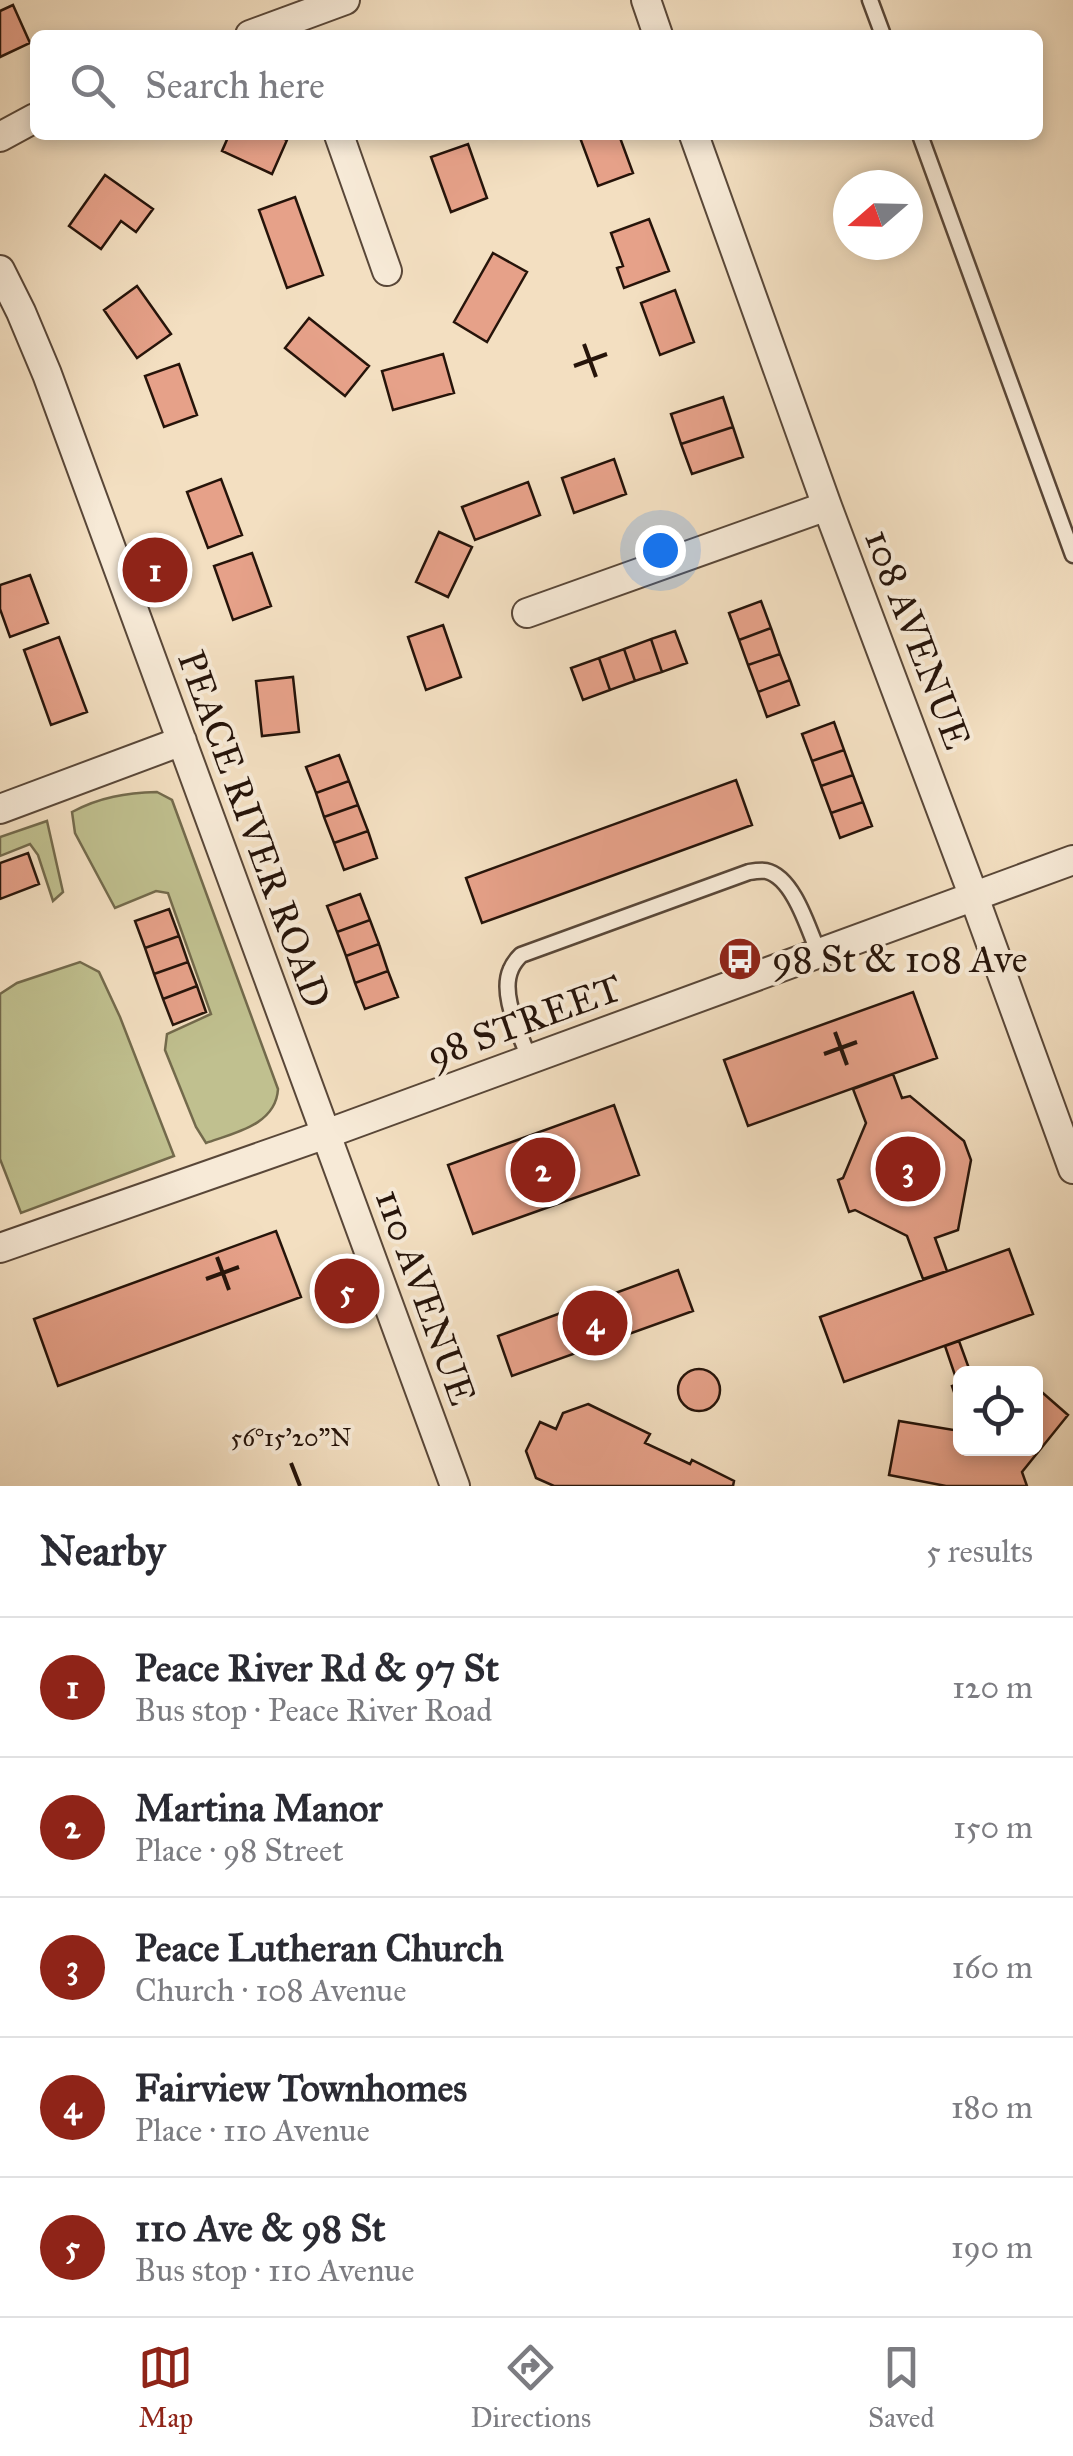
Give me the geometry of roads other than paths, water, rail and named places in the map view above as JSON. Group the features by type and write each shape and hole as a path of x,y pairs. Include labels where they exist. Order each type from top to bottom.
{"street":[{"path":"301,26 345,0"},
{"path":"646,0 656,30"},
{"path":"0,137 30,121"},
{"path":"341,140 387,271"},
{"name":"108 AVENUE","path":"696,140 1073,1169"},
{"name":"PEACE RIVER ROAD","path":"0,270 47,374 326,1134"},
{"path":"527,613 828,506"},
{"path":"0,809 182,741"},
{"name":"98 STREET","path":"0,1248 326,1134 1073,860"},
{"name":"110 AVENUE","path":"326,1134 455,1486"}],"lane":[{"path":"870,0 881,30"},
{"path":"922,140 1073,555"},
{"path":"530,1059 507,986 510,969 521,955 714,884 750,872 766,871 782,878 819,954"}],"place":[{"name":"Peace River Rd & 97 St","path":"155,570"},
{"name":"98 St & 108 Ave","path":"740,959"},
{"name":"Peace Lutheran Church","path":"908,1169"},
{"name":"Martina Manor","path":"543,1170"},
{"name":"110 Ave & 98 St","path":"347,1291"},
{"name":"Fairview Townhomes","path":"595,1323"}]}
